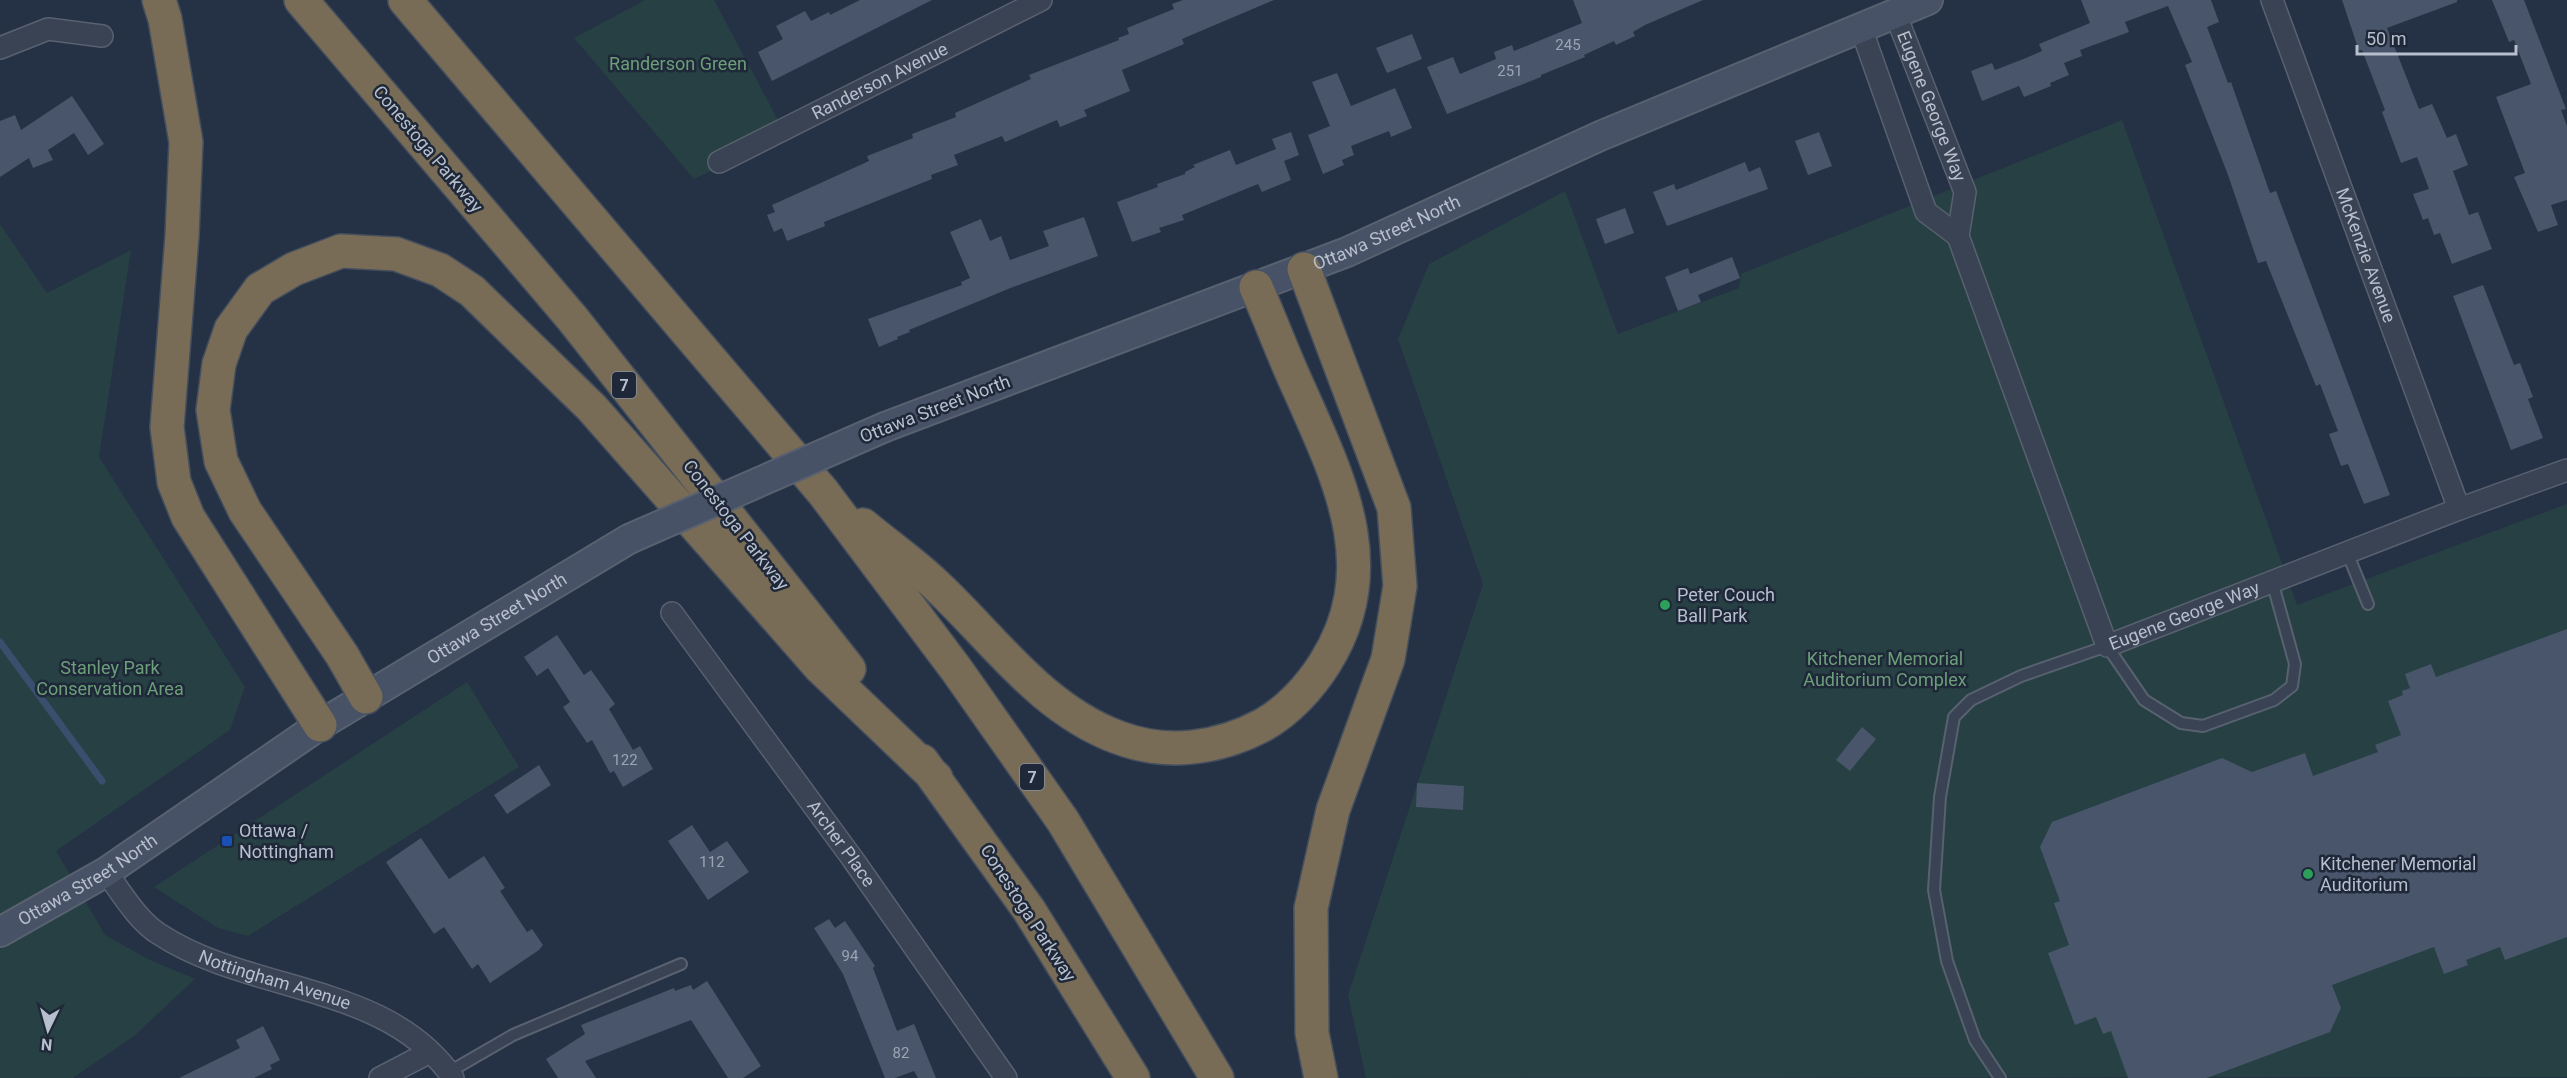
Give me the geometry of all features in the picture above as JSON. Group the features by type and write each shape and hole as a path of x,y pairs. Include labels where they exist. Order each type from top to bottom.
{"highway":[{"path":"159,0 165,19 186,142 182,236 167,427 174,482 188,517 320,725"},
{"name":"Conestoga Parkway","path":"301,0 572,318 936,778 1029,910 1133,1078"},
{"name":"7","path":"405,0 822,492 956,669 1063,821 1217,1078"},
{"path":"366,697 342,655 245,511 221,461 213,410 219,364 231,329 260,289 294,269 341,251 396,254 440,270 472,291 592,408 820,667 936,778"},
{"path":"1304,269 1394,507 1400,586 1388,659 1333,810 1311,908 1312,1033 1321,1078"},
{"path":"822,492 935,584 1023,676 1085,721 1119,738 1166,748 1206,747 1243,736 1271,720 1312,683 1335,647 1350,606 1354,566 1351,527 1341,485 1256,287"}],"main road":[{"name":"Ottawa Street North","path":"0,932 105,872 320,725 629,539 885,427 1304,269 1600,136 1928,0"}],"street":[{"name":"Randerson Avenue","path":"719,162 1041,0"},
{"name":"McKenzie Avenue","path":"2272,0 2460,508"},
{"name":"Eugene George Way","path":"1895,13 1965,192 1958,236 2107,646 2460,508 2567,470"},
{"name":"Eugene George Way","path":"1861,28 1926,212 1958,236"},
{"path":"0,48 48,29 102,36"},
{"name":"Archer Place","path":"672,613 852,858 1006,1078"},
{"name":"Nottingham Avenue","path":"105,872 149,926 181,947 219,964 356,1006 396,1026 430,1052 451,1075"},
{"path":"380,1078 430,1052"}],"lane":[{"path":"2347,552 2368,604"},
{"path":"2000,1078 1975,1040 1951,972 1934,890 1940,797 1954,717 1971,700 2021,676 2107,646 2144,700 2181,723 2203,726 2274,700 2292,686 2295,664 2272,581"},
{"path":"451,1075 513,1035 681,964"}],"green space":[{"name":"Randerson Green","path":"645,0 714,0 786,135 694,179 574,38"},
{"name":"Kitchener Memorial Auditorium Complex","path":"2122,120 2297,605 2567,504 2567,1077 1366,1078 1348,995 1483,584 1398,339 1429,264 1565,191 1618,334 1739,288 1741,274"},
{"name":"Stanley Park Conservation Area","path":"0,224 47,293 131,250 99,457 245,687 230,730 56,851 105,935 148,959 195,979 134,1036 73,1078 0,1078"},
{"path":"467,682 519,767 248,936 218,928 154,887"}],"building":[{"path":"860,0 932,0 772,81 758,52 783,39 776,26 805,11 811,21 829,12 830,15"},
{"path":"1183,0 1274,0 1182,39 1184,44 1122,70 1130,91 1084,110 1087,116 1060,127 1057,120 1005,142 1002,136 954,155 958,165 931,175 932,179 824,222 825,226 787,241 782,228 774,232 767,215 775,212 772,205 869,161 867,156 913,138 912,134 956,117 955,113 1031,79 1029,75 1119,40 1118,38 1129,34 1127,28 1174,9 1172,4"},
{"path":"1573,0 1703,0 1645,25 1633,32 1635,36 1616,45 1614,41 1541,77 1447,114 1427,67 1453,57 1460,74 1496,59 1494,52 1512,45 1514,51 1582,23"},
{"path":"2081,0 2211,0 2219,22 2207,27 2228,83 2231,82 2270,193 2276,191 2390,495 2364,504 2348,464 2341,466 2329,434 2338,431 2320,384 2316,386 2266,261 2258,263 2228,175 2185,65 2192,62 2168,6 2125,22 2129,32 2080,50 2082,56 2064,63 2069,75 2050,83 2051,86 2024,97 2019,86 1982,101 1971,71 1992,63 1995,70 2026,58 2042,51 2039,44 2090,23"},
{"path":"2342,0 2457,0 2457,2 2387,28 2419,109 2432,104 2447,138 2456,134 2468,165 2453,171 2469,215 2478,212 2492,249 2452,264 2440,233 2434,235 2428,218 2423,220 2413,194 2429,189 2417,157 2401,163 2382,112 2385,110 2362,50 2359,51"},
{"path":"2492,0 2524,0 2566,109 2561,110 2567,126 2567,200 2551,205 2558,225 2538,232 2514,177 2525,173 2496,97 2531,84 2514,40 2509,42"},
{"path":"1412,34 1422,59 1387,73 1376,48"},
{"path":"1337,73 1351,106 1395,88 1412,128 1391,137 1389,131 1351,146 1354,155 1342,160 1344,165 1323,174 1308,135 1330,126 1312,82"},
{"path":"72,96 104,144 88,155 74,133 48,150 53,160 33,168 29,158 0,177 0,121 15,115 21,130"},
{"path":"1291,132 1299,155 1284,161 1291,180 1262,192 1258,184 1182,215 1184,220 1159,228 1161,232 1132,242 1117,202 1158,187 1157,184 1185,174 1195,167 1193,165 1230,150 1236,165 1276,149 1272,139"},
{"path":"1819,132 1832,166 1808,175 1795,141"},
{"path":"1745,162 1749,172 1760,167 1768,189 1667,226 1653,192 1674,184 1676,190"},
{"path":"1625,208 1634,233 1605,244 1596,219"},
{"path":"1084,217 1098,256 1013,287 909,330 910,332 897,337 898,339 879,347 868,319 962,285 961,282 970,278 950,232 981,219 990,241 1001,236 1010,260 1049,246 1043,231"},
{"path":"1732,257 1740,278 1698,295 1701,302 1678,311 1665,277 1688,268 1690,274"},
{"path":"2483,285 2514,365 2520,363 2533,397 2528,399 2543,438 2511,450 2453,296"},
{"name":"Kitchener Memorial Auditorium","path":"2567,629 2567,937 2505,960 2500,947 2466,960 2468,965 2444,974 2434,947 2332,985 2341,1008 2330,1032 2207,1078 2128,1078 2111,1031 2103,1034 2096,1017 2075,1025 2048,953 2069,945 2054,903 2060,901 2040,847 2052,822 2222,758 2252,772 2305,753 2313,776 2378,752 2375,745 2401,735 2388,701 2403,695 2402,691 2410,688 2405,674 2431,664 2436,677"},
{"path":"557,635 584,675 591,670 615,704 609,709 633,750 640,746 653,769 623,787 614,771 610,773 592,740 587,743 563,707 570,702 548,668 537,676 524,657"},
{"path":"1862,727 1876,739 1850,771 1836,760"},
{"path":"539,765 551,785 507,814 494,795"},
{"path":"1417,783 1464,786 1463,810 1416,807"},
{"path":"692,825 710,852 727,841 749,872 708,900 668,841"},
{"path":"421,838 449,879 484,856 505,888 500,891 527,932 532,929 543,945 539,950 490,983 478,964 472,969 444,927 434,934 386,862"},
{"path":"829,919 835,928 845,921 875,966 873,968 897,1031 914,1024 936,1078 918,1078 914,1071 895,1078 885,1078 843,974 814,928"},
{"path":"707,981 761,1066 743,1078 728,1078 691,1020 585,1061 596,1078 558,1078 546,1059 585,1034 581,1025 674,988 675,991 691,985 693,990"},
{"path":"263,1026 280,1060 270,1065 272,1069 254,1078 179,1078 240,1048 236,1040"}],"waterway":[{"path":"0,642 102,781"}],"place":[{"name":"Peter Couch Ball Park","path":"1665,605"},
{"name":"Ottawa / Nottingham","path":"227,841"},
{"name":"Kitchener Memorial Auditorium","path":"2308,874"}]}
